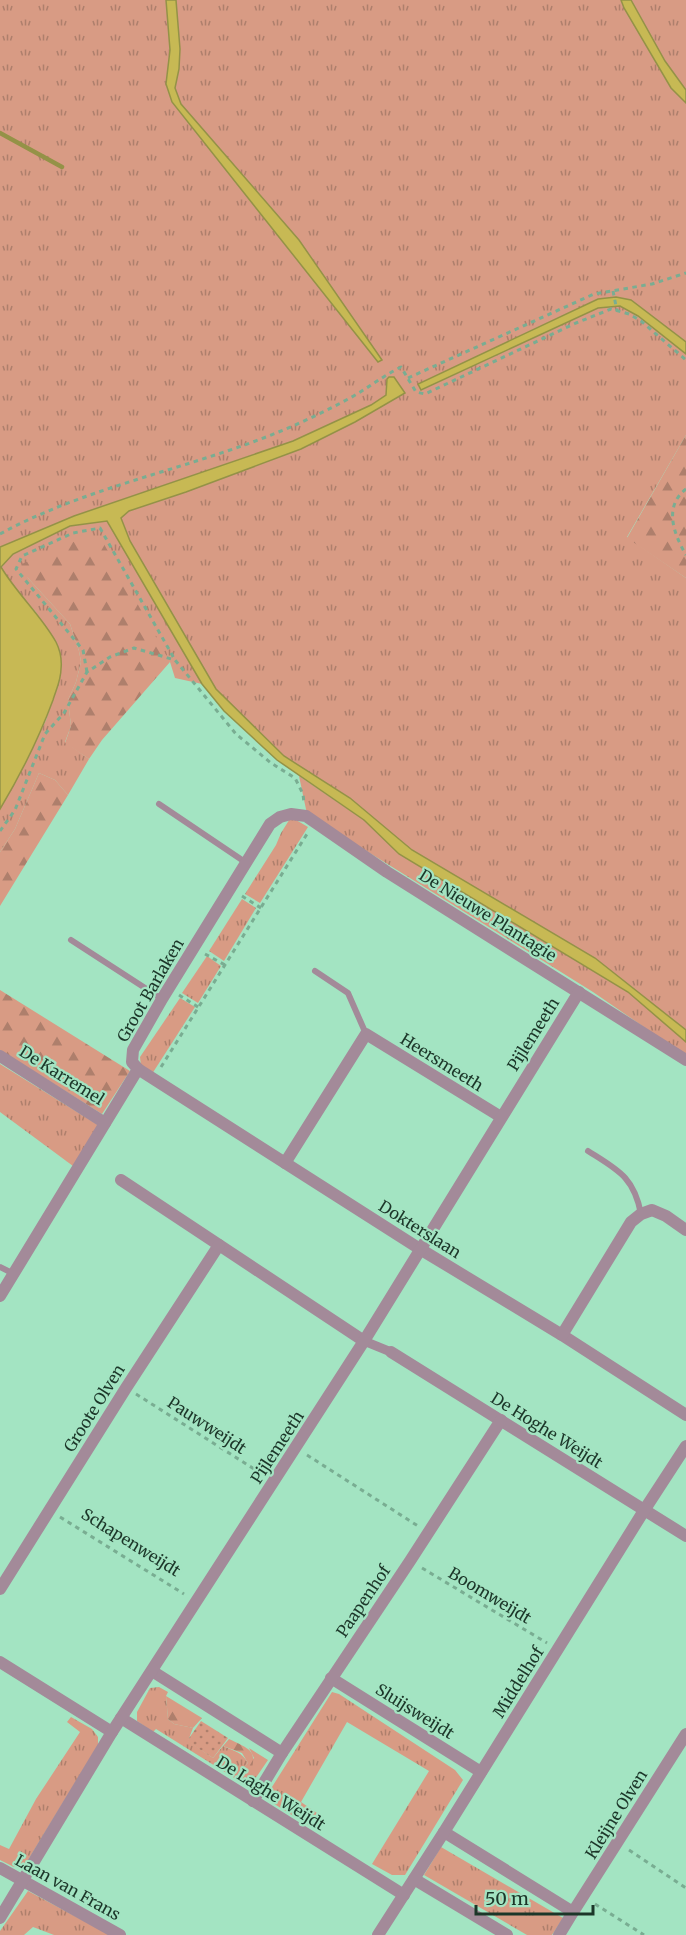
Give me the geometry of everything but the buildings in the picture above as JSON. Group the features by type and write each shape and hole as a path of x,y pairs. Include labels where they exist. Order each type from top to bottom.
{"street":[{"name":"Groot Barlaken","path":"138,1069 132,1062 133,1050 165,993 270,824 280,817 291,814 310,819"},
{"name":"De Nieuwe Plantagie","path":"310,819 387,872 686,1060"},
{"name":"Pijlemeeth","path":"0,1918 112,1732 364,1341 579,992"},
{"name":"Heersmeeth","path":"366,1034 501,1118"},
{"path":"285,1163 366,1034"},
{"name":"De Karremel","path":"0,1056 105,1123"},
{"path":"0,1296 138,1069"},
{"name":"Dokterslaan","path":"138,1069 686,1415"},
{"path":"121,1180 364,1341 391,1352"},
{"path":"562,1335 631,1222 641,1214 652,1210 666,1216 686,1230"},
{"name":"Groote Olven","path":"0,1589 219,1245"},
{"name":"De Hoghe Weijdt","path":"391,1352 686,1536"},
{"name":"Paapenhof","path":"253,1801 282,1753 501,1420"},
{"name":"Middelhof","path":"378,1935 686,1446"},
{"path":"0,1662 112,1732"},
{"path":"152,1671 282,1753"},
{"name":"Sluijsweijdt","path":"331,1678 481,1772"},
{"name":"De Laghe Weijdt","path":"121,1718 404,1895"},
{"name":"Kleijne Olven","path":"573,1912 686,1734"},
{"path":"444,1832 573,1912 559,1935"},
{"name":"Laan van Frans","path":"0,1868 120,1935"},
{"path":"414,1879 507,1935"}],"lane":[{"path":"159,804 245,862"},
{"path":"71,940 165,993"},
{"path":"315,971 348,993 366,1034"},
{"path":"588,1151 622,1173 639,1200 641,1214"},
{"path":"0,1267 14,1274"}],"path":[{"path":"408,378 594,294 652,284 686,273"},
{"path":"613,291 617,310"},
{"path":"0,534 84,497 275,434 351,397 384,375 401,368 416,392 425,394 576,323 611,309 629,314 641,321 686,360"},
{"path":"686,489 676,496 672,515 675,535 686,555"},
{"path":"87,672 83,651 16,569 22,556 73,533 100,528 175,660 236,734 271,763 295,778 303,794 310,819 261,908 160,1068"},
{"path":"0,831 15,810 45,734 64,713 87,672 110,657 134,648 175,660"},
{"path":"229,888 261,908"},
{"path":"194,947 225,965"},
{"path":"165,993 198,1007"},
{"name":"Pauwweijdt","path":"126,1388 274,1482"},
{"path":"296,1448 428,1533"},
{"name":"Schapenweijdt","path":"49,1510 196,1602"},
{"name":"Boomweijdt","path":"410,1561 558,1650"},
{"path":"617,1843 686,1888"},
{"path":"583,1897 644,1935"}],"green space":[{"path":"0,0 166,0 170,50 166,84 172,102 378,362 299,240 181,104 175,88 180,49 176,0 621,0 671,88 686,103 686,342 631,300 616,297 598,299 419,384 422,390 598,308 620,306 637,316 686,354 686,435 627,537 686,578 686,1030 595,958 412,850 350,798 284,756 216,689 130,541 121,518 129,511 300,449 355,422 405,393 388,379 387,395 371,405 293,441 74,516 0,547"},
{"path":"631,0 686,0 686,90 665,61"},
{"path":"686,435 686,578 627,538"},
{"path":"107,521 202,684 175,678 170,662 27,577 70,624 81,662 68,700 71,726 65,742 89,759 68,795 55,780 39,773 15,829 0,852 0,809 46,720 58,685 56,643 35,611 21,597 1,568 12,554 71,526"},
{"path":"100,537 170,662 102,740 89,759 65,743 71,726 68,700 81,662 70,624 27,577 22,564 66,543"},
{"path":"39,773 55,780 68,795 0,906 0,852 15,829"},
{"path":"299,776 364,820 399,854 628,992 686,1042 686,1056 593,992 307,814"},
{"path":"291,817 308,827 260,903 245,894"},
{"path":"242,899 256,908 224,961 209,951"},
{"path":"207,956 221,966 198,1003 182,993"},
{"path":"0,990 130,1071 102,1114 0,1050"},
{"path":"180,998 195,1007 152,1074 141,1066 140,1057"},
{"path":"0,1064 98,1125 73,1166 0,1112"},
{"path":"159,1687 168,1692 166,1696 168,1719 174,1724 193,1728 188,1741 213,1758 223,1746 246,1759 248,1763 236,1776 254,1758 249,1748 268,1760 255,1779 244,1784 156,1729 153,1732 137,1721 137,1712 150,1688"},
{"path":"332,1692 339,1694 455,1770 463,1780 405,1875 392,1875 372,1864 429,1771 347,1722 301,1802 317,1813 309,1826 265,1798"},
{"path":"166,1696 202,1718 193,1728 174,1724 168,1719"},
{"path":"71,1717 92,1729 98,1737 98,1745 25,1865 14,1867 0,1860 0,1845 9,1849 36,1799 80,1732 67,1722"},
{"path":"201,1721 228,1738 213,1758 187,1741"},
{"path":"229,1739 245,1747 252,1754 253,1764 249,1781 236,1776 248,1763 242,1753 223,1746"},
{"path":"441,1847 563,1918 552,1935 527,1935 424,1875"},
{"path":"28,1891 110,1935 54,1935 33,1927 24,1935 0,1935 0,1931"}],"shaded area":[{"path":"166,0 176,0 180,49 175,88 181,104 299,240 382,360 378,362 172,102 166,84 170,50"},
{"path":"621,0 631,0 665,61 686,90 686,103 671,88"},
{"path":"616,297 631,300 686,342 686,354 638,316 620,306 598,308 421,390 418,384 598,299"},
{"path":"389,377 394,377 405,393 355,422 301,449 129,511 121,518 130,541 216,689 284,756 350,798 412,850 595,958 686,1030 686,1042 628,992 399,854 364,820 277,760 224,711 202,684 107,521 70,526 13,554 1,567 50,632 59,648 61,666 58,685 42,728 0,809 0,547 74,516 293,441 371,405 386,395"}],"waterway":[{"path":"0,133 62,167"}]}
